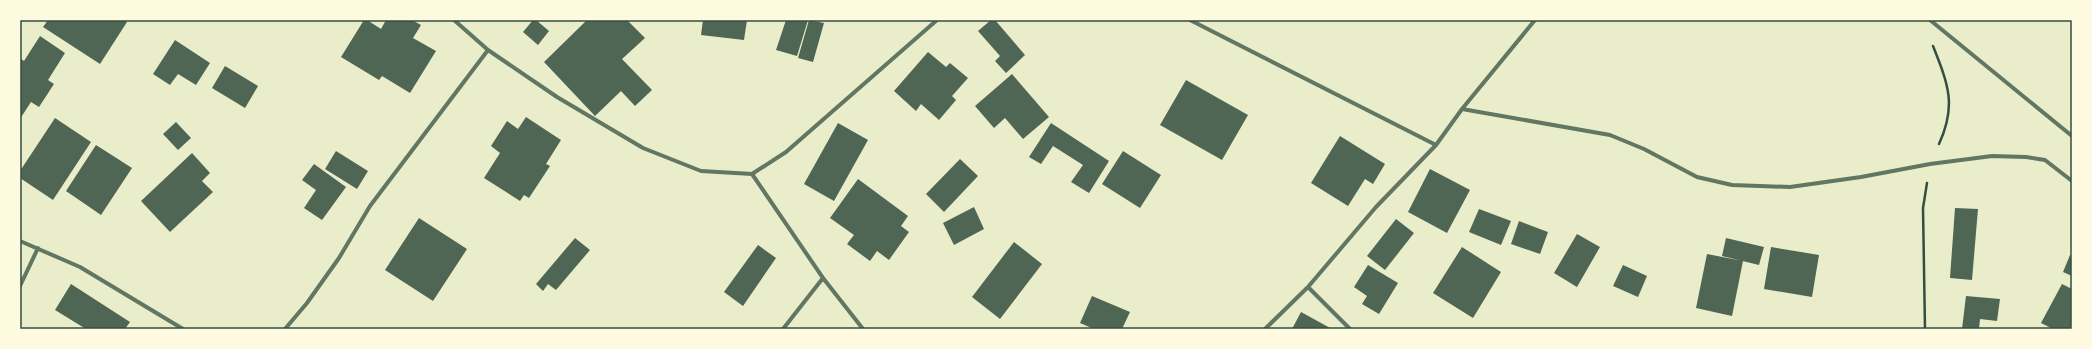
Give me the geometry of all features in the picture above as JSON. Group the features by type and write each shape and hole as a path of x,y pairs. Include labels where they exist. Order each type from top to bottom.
{"street":[{"path":"454,20 488,50 557,97 643,148 701,170 752,174 786,152 937,20"},
{"path":"1190,20 1436,145"},
{"path":"1265,329 1308,287 1376,207 1436,145 1462,109 1535,20"},
{"path":"1930,20 2072,136"},
{"path":"285,329 307,303 339,258 370,206 488,50"},
{"path":"1462,109 1610,135 1644,149 1697,177 1732,185 1790,187 1861,177 1930,164 1992,156 2026,157 2045,160 2072,181"},
{"path":"752,174 823,278 863,329"},
{"path":"20,240 80,267 183,329"},
{"path":"20,286 38,248"},
{"path":"783,329 823,278"},
{"path":"1308,287 1350,329"}],"path":[{"path":"1925,329 1923,208 1930,164 1944,132 1950,104 1942,68 1931,42"}],"building":[{"path":"48,20 124,20 127,22 100,64 43,27"},
{"path":"364,20 367,20 381,29 386,20 412,20 421,25 413,38 436,51 410,93 382,76 379,80 341,57"},
{"path":"533,20 536,20 549,31 538,45 523,32"},
{"path":"587,20 627,20 645,38 622,59 652,90 635,106 621,91 595,116 544,62"},
{"path":"703,20 747,20 744,40 701,35"},
{"path":"786,20 808,20 797,56 776,50"},
{"path":"809,20 824,23 813,62 798,58"},
{"path":"991,20 995,20 1025,55 1006,73 995,61 1000,56 978,31"},
{"path":"40,36 65,53 48,80 54,84 39,107 31,102 20,119 20,58 24,61"},
{"path":"175,40 210,63 196,85 178,74 170,85 153,74"},
{"path":"928,52 946,67 950,63 968,78 952,96 956,100 939,120 921,104 916,111 894,91"},
{"path":"225,66 258,86 245,108 212,88"},
{"path":"1012,74 1049,117 1023,139 1005,118 994,128 975,106"},
{"path":"1186,80 1248,115 1222,160 1160,125"},
{"path":"526,117 561,140 546,164 550,166 529,198 524,195 520,201 484,178 500,153 491,146 507,121 518,129"},
{"path":"55,118 91,142 53,200 20,178 20,171"},
{"path":"176,122 191,138 178,150 163,134"},
{"path":"838,123 868,140 834,201 804,184"},
{"path":"1051,123 1109,161 1089,193 1071,182 1083,165 1053,146 1041,164 1029,157"},
{"path":"1340,136 1385,164 1373,184 1365,179 1348,206 1311,183"},
{"path":"96,145 132,168 101,215 66,191"},
{"path":"336,151 368,171 357,189 325,169"},
{"path":"1123,151 1161,175 1140,208 1102,184"},
{"path":"192,153 210,173 202,181 213,192 170,232 141,201"},
{"path":"960,159 978,176 944,212 926,194"},
{"path":"314,164 346,187 322,220 304,208 316,190 302,180"},
{"path":"1430,169 1470,190 1447,233 1408,212"},
{"path":"858,179 908,216 901,226 909,232 889,260 877,251 870,261 847,244 854,235 830,218"},
{"path":"974,207 984,229 954,245 943,223"},
{"path":"1955,208 1978,209 1972,280 1950,278"},
{"path":"1479,209 1511,221 1501,245 1469,232"},
{"path":"419,218 467,249 433,301 385,270"},
{"path":"1396,219 1414,233 1385,270 1367,256"},
{"path":"1519,221 1548,232 1540,254 1511,244"},
{"path":"1577,234 1600,247 1577,287 1554,273"},
{"path":"575,238 590,250 556,290 548,284 543,291 536,284"},
{"path":"1726,238 1764,247 1759,265 1722,256"},
{"path":"1014,242 1042,264 1000,319 972,297"},
{"path":"758,245 776,258 743,306 724,292"},
{"path":"1462,247 1501,272 1473,318 1433,293"},
{"path":"1771,247 1819,255 1812,297 1764,289"},
{"path":"1707,254 1743,261 1732,316 1696,308"},
{"path":"2070,255 2072,256 2072,276 2063,272"},
{"path":"1368,265 1398,283 1379,314 1362,304 1367,296 1354,287"},
{"path":"1623,265 1647,276 1638,297 1613,286"},
{"path":"71,284 130,322 125,329 86,329 55,310"},
{"path":"2062,284 2072,289 2072,329 2053,329 2041,323"},
{"path":"1092,296 1130,312 1122,329 1094,329 1080,323"},
{"path":"1966,296 2000,299 1997,321 1980,319 1979,329 1962,329"},
{"path":"1301,312 1332,329 1292,329"}]}
